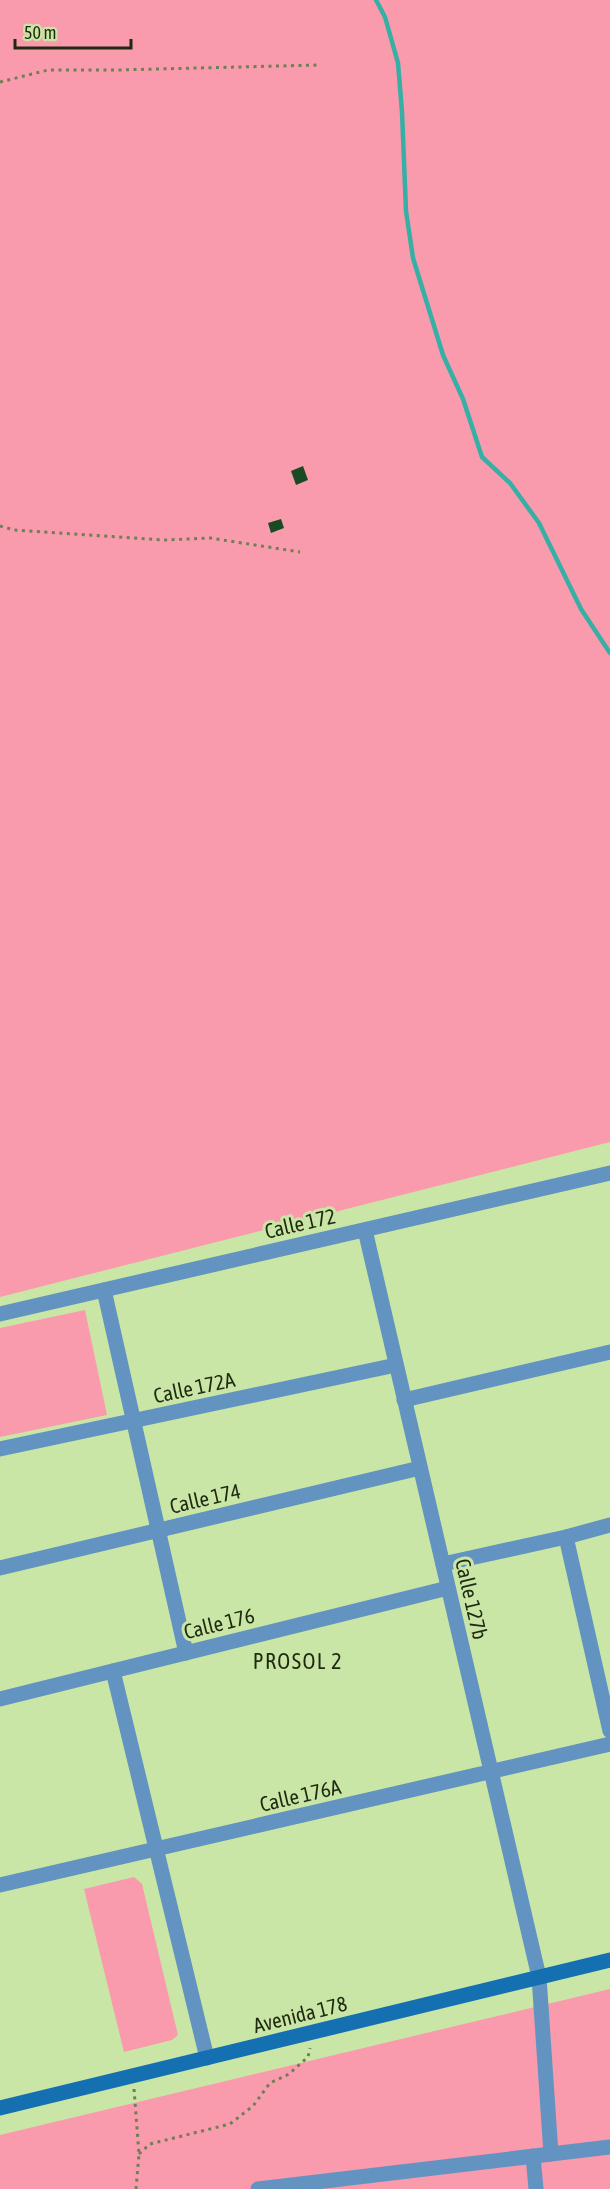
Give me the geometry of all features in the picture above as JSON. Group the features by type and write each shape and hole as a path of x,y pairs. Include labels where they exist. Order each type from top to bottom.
{"main road":[{"name":"Avenida 178","path":"0,2108 610,1960"}],"street":[{"name":"Calle 172","path":"0,1314 610,1173"},
{"name":"Calle 127b","path":"364,1230 539,1977 551,2154"},
{"path":"104,1290 186,1653"},
{"path":"404,1400 610,1352"},
{"name":"Calle 172A","path":"0,1449 396,1365"},
{"name":"Calle 174","path":"0,1568 420,1468"},
{"path":"443,1564 610,1525"},
{"path":"566,1537 610,1731"},
{"name":"Calle 176","path":"0,1699 448,1588"},
{"path":"113,1671 207,2058"},
{"name":"Calle 176A","path":"0,1885 610,1744"},
{"path":"258,2189 350,2183 533,2156 610,2148"},
{"path":"533,2156 536,2189"}],"path":[{"path":"0,82 48,70 319,64"},
{"path":"0,526 14,531 165,540 210,538 300,552"},
{"path":"139,2154 150,2144 230,2124 253,2106 270,2084 289,2074 308,2057 313,2032"},
{"path":"133,2075 139,2154 136,2189"}],"shaded area":[{"path":"0,0 610,0 610,1142 0,1297"},
{"path":"85,1310 107,1415 0,1437 0,1328"},
{"path":"134,1877 142,1884 178,2035 172,2040 124,2052 84,1889"},
{"path":"610,1989 610,2189 0,2189 0,2135"}],"building":[{"path":"303,466 308,480 296,485 291,471"},
{"path":"281,519 284,528 271,533 268,523"}],"waterway":[{"path":"376,0 385,17 398,63 406,211 413,258 443,355 463,399 482,457 510,483 539,523 581,609 610,653"}],"district":[{"name":"PROSOL 2","path":"298,1661"}]}
